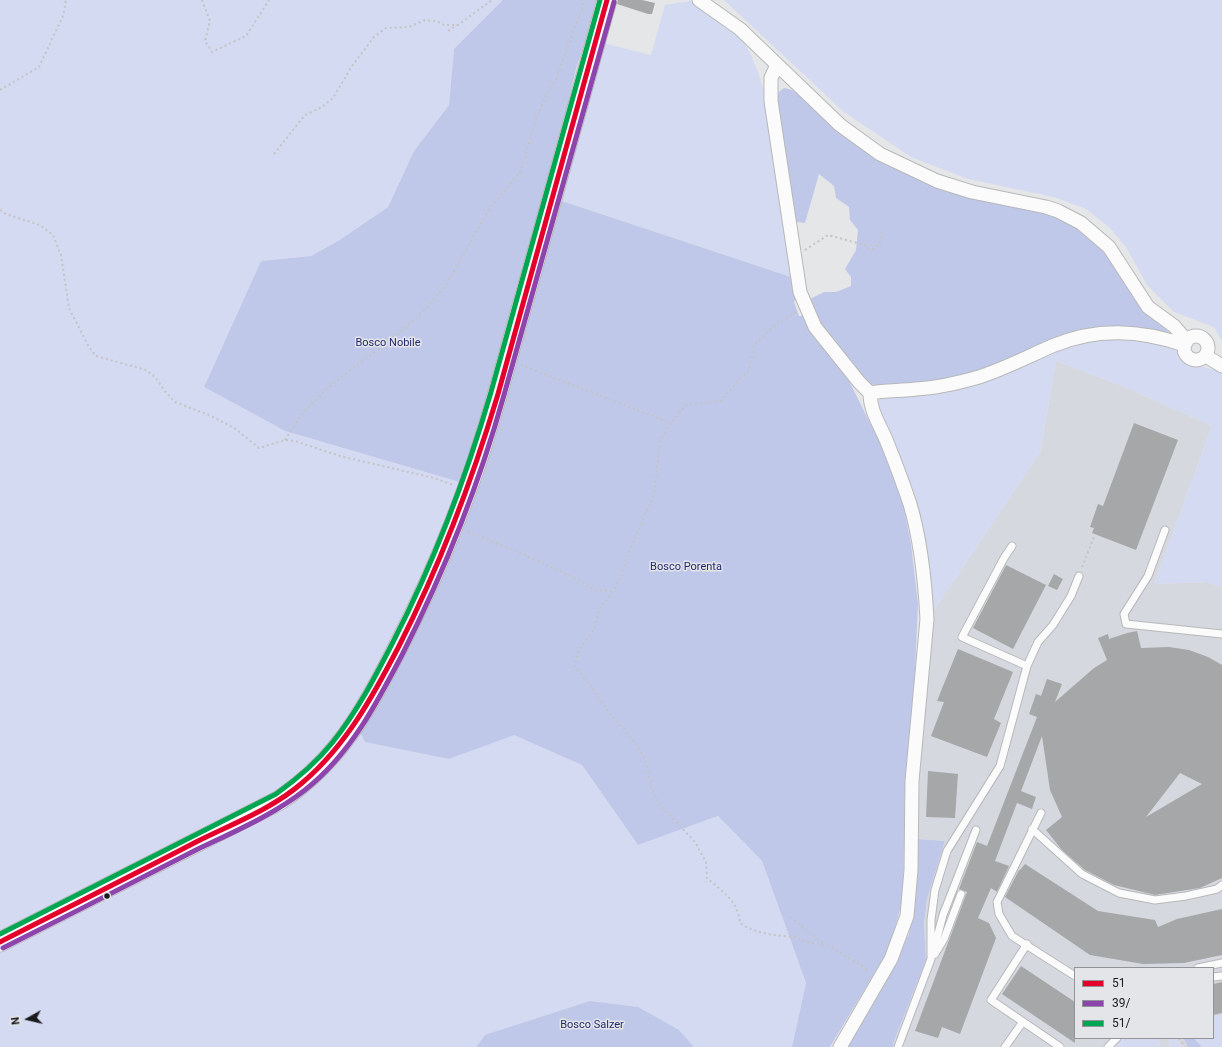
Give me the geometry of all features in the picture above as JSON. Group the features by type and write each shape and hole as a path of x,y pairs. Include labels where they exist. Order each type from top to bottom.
{"main road":[{"path":"0,942 256,813 293,791 312,776 331,757 351,733 374,694 419,606 454,527 468,489 507,360 607,0"}],"street":[{"path":"699,0 740,29 840,125 880,154 937,181 972,192 1046,207 1081,223 1109,247 1122,265 1133,287 1148,307 1174,326 1186,343 1186,354 1193,360 1198,360 1206,356 1222,366"},
{"path":"777,65 771,78 770,89 800,292 815,327 830,348 870,393 870,403 873,413 894,460 910,506 923,568 927,619 912,782 910,895 906,916 899,940 879,979 840,1047"},
{"path":"870,393 916,390 957,383 1012,365 1071,339 1092,334 1134,332 1186,343"}],"lane":[{"path":"1165,530 1148,576 1124,614 1126,624 1222,634"},
{"path":"1012,546 1004,558 962,637 1027,666"},
{"path":"931,959 931,920 934,898 947,850 1000,766 1027,666 1038,642 1053,625 1070,596 1079,576"},
{"path":"1041,813 997,902 998,914 1012,936 1027,944 1074,975"},
{"path":"1032,829 1082,874 1119,893 1154,900 1186,896 1217,888 1222,885"},
{"path":"898,1047 931,959 943,915 976,830"},
{"path":"931,959 944,939 961,894"},
{"path":"1027,944 991,1000 1022,1023 1060,1047"},
{"path":"1203,967 1222,963"},
{"path":"1006,1047 1022,1023"},
{"path":"1108,1047 1115,1039"}],"path":[{"path":"0,90 39,68 55,29 63,16 66,0"},
{"path":"202,0 210,21 205,41 212,52 246,36 269,0"},
{"path":"448,31 492,0"},
{"path":"285,440 302,414 329,387 403,330 427,307 446,285 489,209 521,171 535,122 545,97 556,79 585,0"},
{"path":"274,154 305,115 322,107 333,98 352,66 374,37 386,28 409,27 425,20 436,21 444,26 458,25"},
{"path":"0,210 6,214 40,225 53,235 61,255 69,308 89,347 96,356 146,370 156,377 164,390 175,402 211,416 236,429 259,448 285,440 340,456 434,478 468,489"},
{"path":"795,254 828,235 859,243 865,245 866,248 873,250 882,240 880,230"},
{"path":"805,305 776,324 754,345 749,370 720,401 686,405 671,423 660,441 654,495 632,546 622,577 599,609 594,628 580,649 574,666 637,745 646,762 652,790 660,805 695,842 706,862 707,878 730,896 739,912 740,923 748,929 783,936 797,936 800,940 826,945"},
{"path":"507,360 671,423"},
{"path":"454,527 502,544 573,577 594,590 612,592"},
{"path":"1079,576 1094,537"},
{"path":"790,917 826,945 837,950 879,979"}],"shaded area":[{"path":"1056,361 1130,389 1212,426 1154,584 1208,582 1222,588 1222,1016 1214,1017 1214,967 1074,967 1074,1039 1122,1039 1116,1047 893,1047 926,960 924,924 927,899 945,841 918,839 920,757 933,612 1040,452"},
{"path":"1157,1039 1168,1039 1170,1047 1161,1047"},
{"path":"1177,1039 1184,1039 1188,1047 1182,1047"}],"green space":[{"path":"0,0 503,0 454,49 449,105 414,151 388,207 338,241 311,256 261,261 204,387 285,431 463,483 440,542 388,650 339,737 286,787 0,933"},
{"name":"Bosco Nobile","path":"503,0 599,0 576,69 551,175 463,483 285,431 204,387 261,261 311,256 338,241 388,207 414,151 449,105 454,49"},
{"path":"724,0 1222,0 1222,341 1214,327 1174,312 1147,285 1126,247 1110,228 1086,209 1054,197 968,179 911,157 844,112"},
{"path":"690,1 728,25 738,35 748,50 755,66 766,99 794,278 559,200 603,43 651,55 665,5"},
{"path":"784,88 798,94 815,111 838,129 919,179 958,193 1040,211 1059,218 1077,228 1099,247 1138,303 1150,317 1169,332 1171,336 1131,327 1109,326 1085,331 1005,363 937,383 878,386 867,383 829,339 808,300 824,292 836,292 851,286 851,277 845,269 856,250 858,230 850,220 849,207 836,198 834,186 819,174 805,223 797,222 792,206 776,94"},
{"name":"Bosco Porenta","path":"559,200 794,278 797,297 794,302 799,316 804,316 845,373 898,479 911,544 918,604 915,671 905,788 903,898 890,947 830,1047 792,1047 806,983 762,861 718,816 638,845 582,765 514,735 449,759 365,742 359,730 500,409 548,248"},
{"path":"1108,335 1161,342 1174,347 1187,366 1204,367 1222,372 1222,588 1208,582 1154,584 1212,426 1130,389 1056,361 1040,452 933,612 926,551 876,404 880,398"},
{"path":"359,730 449,759 514,734 582,765 638,845 718,816 762,861 806,983 792,1047 694,1047 679,1030 485,1035 476,1047 0,1047 0,949 230,835"},
{"path":"918,839 945,841 927,899 924,924 926,960 893,1047 848,1047 884,985 909,934 917,875"},
{"name":"Bosco Salzer","path":"590,1001 638,1007 679,1030 694,1047 476,1047 485,1035"},
{"path":"1222,1015 1222,1047 1202,1047 1195,1039 1214,1039 1214,1017"},
{"path":"1122,1039 1157,1039 1161,1047 1116,1047"},
{"path":"1168,1039 1177,1039 1182,1047 1170,1047"},
{"path":"1184,1039 1195,1039 1202,1047 1188,1047"}],"building":[{"path":"618,0 642,0 655,3 652,14 648,14 617,4"},
{"path":"1134,423 1178,440 1136,550 1092,533 1094,528 1090,527 1098,504 1103,506"},
{"path":"1006,565 1046,585 1013,649 973,628"},
{"path":"1054,574 1063,579 1057,590 1048,586"},
{"path":"1137,631 1141,648 1169,647 1189,650 1208,657 1222,665 1222,878 1200,888 1155,895 1114,885 1085,870 1062,850 1046,830 1062,817 1050,790 1042,736 1021,791 1036,797 1032,809 1017,803 995,861 1009,866 997,892 991,888 978,918 989,923 996,938 960,1034 942,1027 938,1038 915,1031 967,892 959,889 977,842 987,846 1037,717 1029,714 1036,694 1041,696 1047,679 1062,684 1055,702 1094,668 1107,660 1098,638 1108,634 1109,639","holes":["1180,773 1202,784 1146,817"]},
{"path":"958,649 1013,672 994,719 1001,723 987,757 931,736 944,702 937,701"},
{"path":"928,771 958,774 955,818 926,817"},
{"path":"1025,864 1098,911 1155,920 1158,927 1177,919 1222,909 1222,955 1184,963 1143,964 1090,955 1005,897 1019,870"},
{"path":"1021,966 1074,1001 1075,1043 1002,994"},
{"path":"1222,982 1222,1013 1214,1015 1214,984"}],"transit line":[{"name":"51/","path":"0,934 276,794 299,777 313,764 332,743 358,707 393,642 422,581 448,519 471,456 491,392 600,0"},
{"name":"51","path":"0,942 278,801 318,769 345,737 368,702 399,646 428,585 454,522 477,459 498,394 607,0"},
{"name":"39/","path":"3,948 194,851 251,824 279,808 305,790 321,776 336,761 361,727 403,653 433,590 460,527 484,462 614,2"}]}
